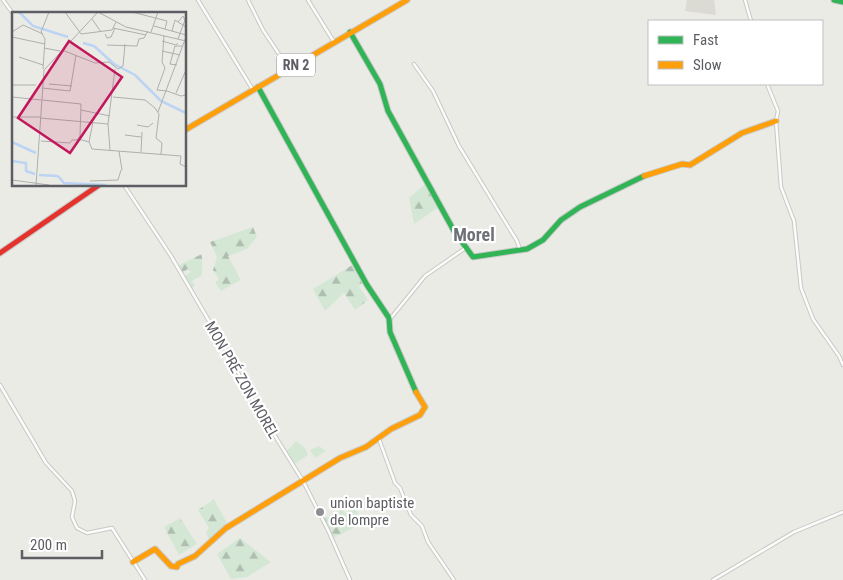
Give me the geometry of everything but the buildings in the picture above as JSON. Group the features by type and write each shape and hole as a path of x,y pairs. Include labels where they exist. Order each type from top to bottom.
{"street":[{"path":"3,0 12,13"},
{"path":"133,562 155,549 171,566 177,567 178,564 195,556 226,528 340,458 379,439 391,429 420,415 425,407 415,391 401,353 391,335 388,325 389,318 367,285 256,89 198,0"},
{"path":"248,0 263,30 289,69"},
{"path":"308,0 334,42"},
{"name":"RN 2","path":"186,129 407,0"},
{"path":"745,0 751,20"},
{"path":"834,0 843,2"},
{"path":"350,32 380,84 388,111 454,231 461,239 464,248 473,257 527,249 543,240 561,220 580,207 652,172 682,164 690,165 742,133 761,124 776,121"},
{"path":"414,64 433,91 457,142 517,241 520,250"},
{"path":"767,85 778,111 776,121 781,186 794,221 801,288 813,319 839,356 843,365"},
{"path":"0,253 98,186"},
{"name":"MON PRÉ ZON MOREL","path":"125,186 171,256 233,362 247,391 303,481 328,530 350,580"},
{"path":"389,320 425,276 464,248"},
{"path":"0,385 46,463 72,491 75,501 72,516 77,528 86,533 112,528 145,580"},
{"path":"379,439 411,515 422,526 428,542 445,564 454,580"},
{"path":"713,580 794,532 843,512"}],"shaded area":[{"path":"687,0 714,0 716,15 685,11"}],"green space":[{"path":"425,184 439,207 414,224 409,198"},
{"path":"253,227 257,237 247,249 228,256 241,280 221,291 215,282 219,279 213,270 217,257 210,242"},
{"path":"202,254 202,275 192,281 195,286 191,289 184,276 191,272 188,269 181,273 177,266"},
{"path":"354,264 364,281 359,286 368,300 355,310 344,293 325,311 313,289"},
{"path":"296,441 305,448 308,455 293,465 286,452"},
{"path":"319,446 326,451 315,458 310,450"},
{"path":"214,499 228,525 209,540 206,532 209,528 198,510"},
{"path":"351,508 357,511 360,525 333,538 323,519 343,509 346,515"},
{"path":"180,518 197,544 179,555 164,527"},
{"path":"240,538 271,562 247,577 231,579 217,554"}],"traffic: fast":[{"path":"834,0 843,2"},
{"path":"350,32 380,84 388,111 454,231 473,257 527,249 543,240 561,220 580,207 644,176"},
{"path":"258,87 367,285 389,318 390,332 416,392"}],"traffic: slow":[{"path":"186,129 407,0"},
{"path":"644,176 682,164 690,165 742,133 776,121"},
{"path":"133,562 155,549 171,566 177,567 178,564 195,556 226,528 340,458 366,447 391,429 420,415 425,407 416,392"}],"traffic: jam":[{"path":"0,253 98,186"}],"place":[{"name":"union baptiste de lompre","path":"320,512"}],"district":[{"name":"Morel","path":"474,234"}]}
